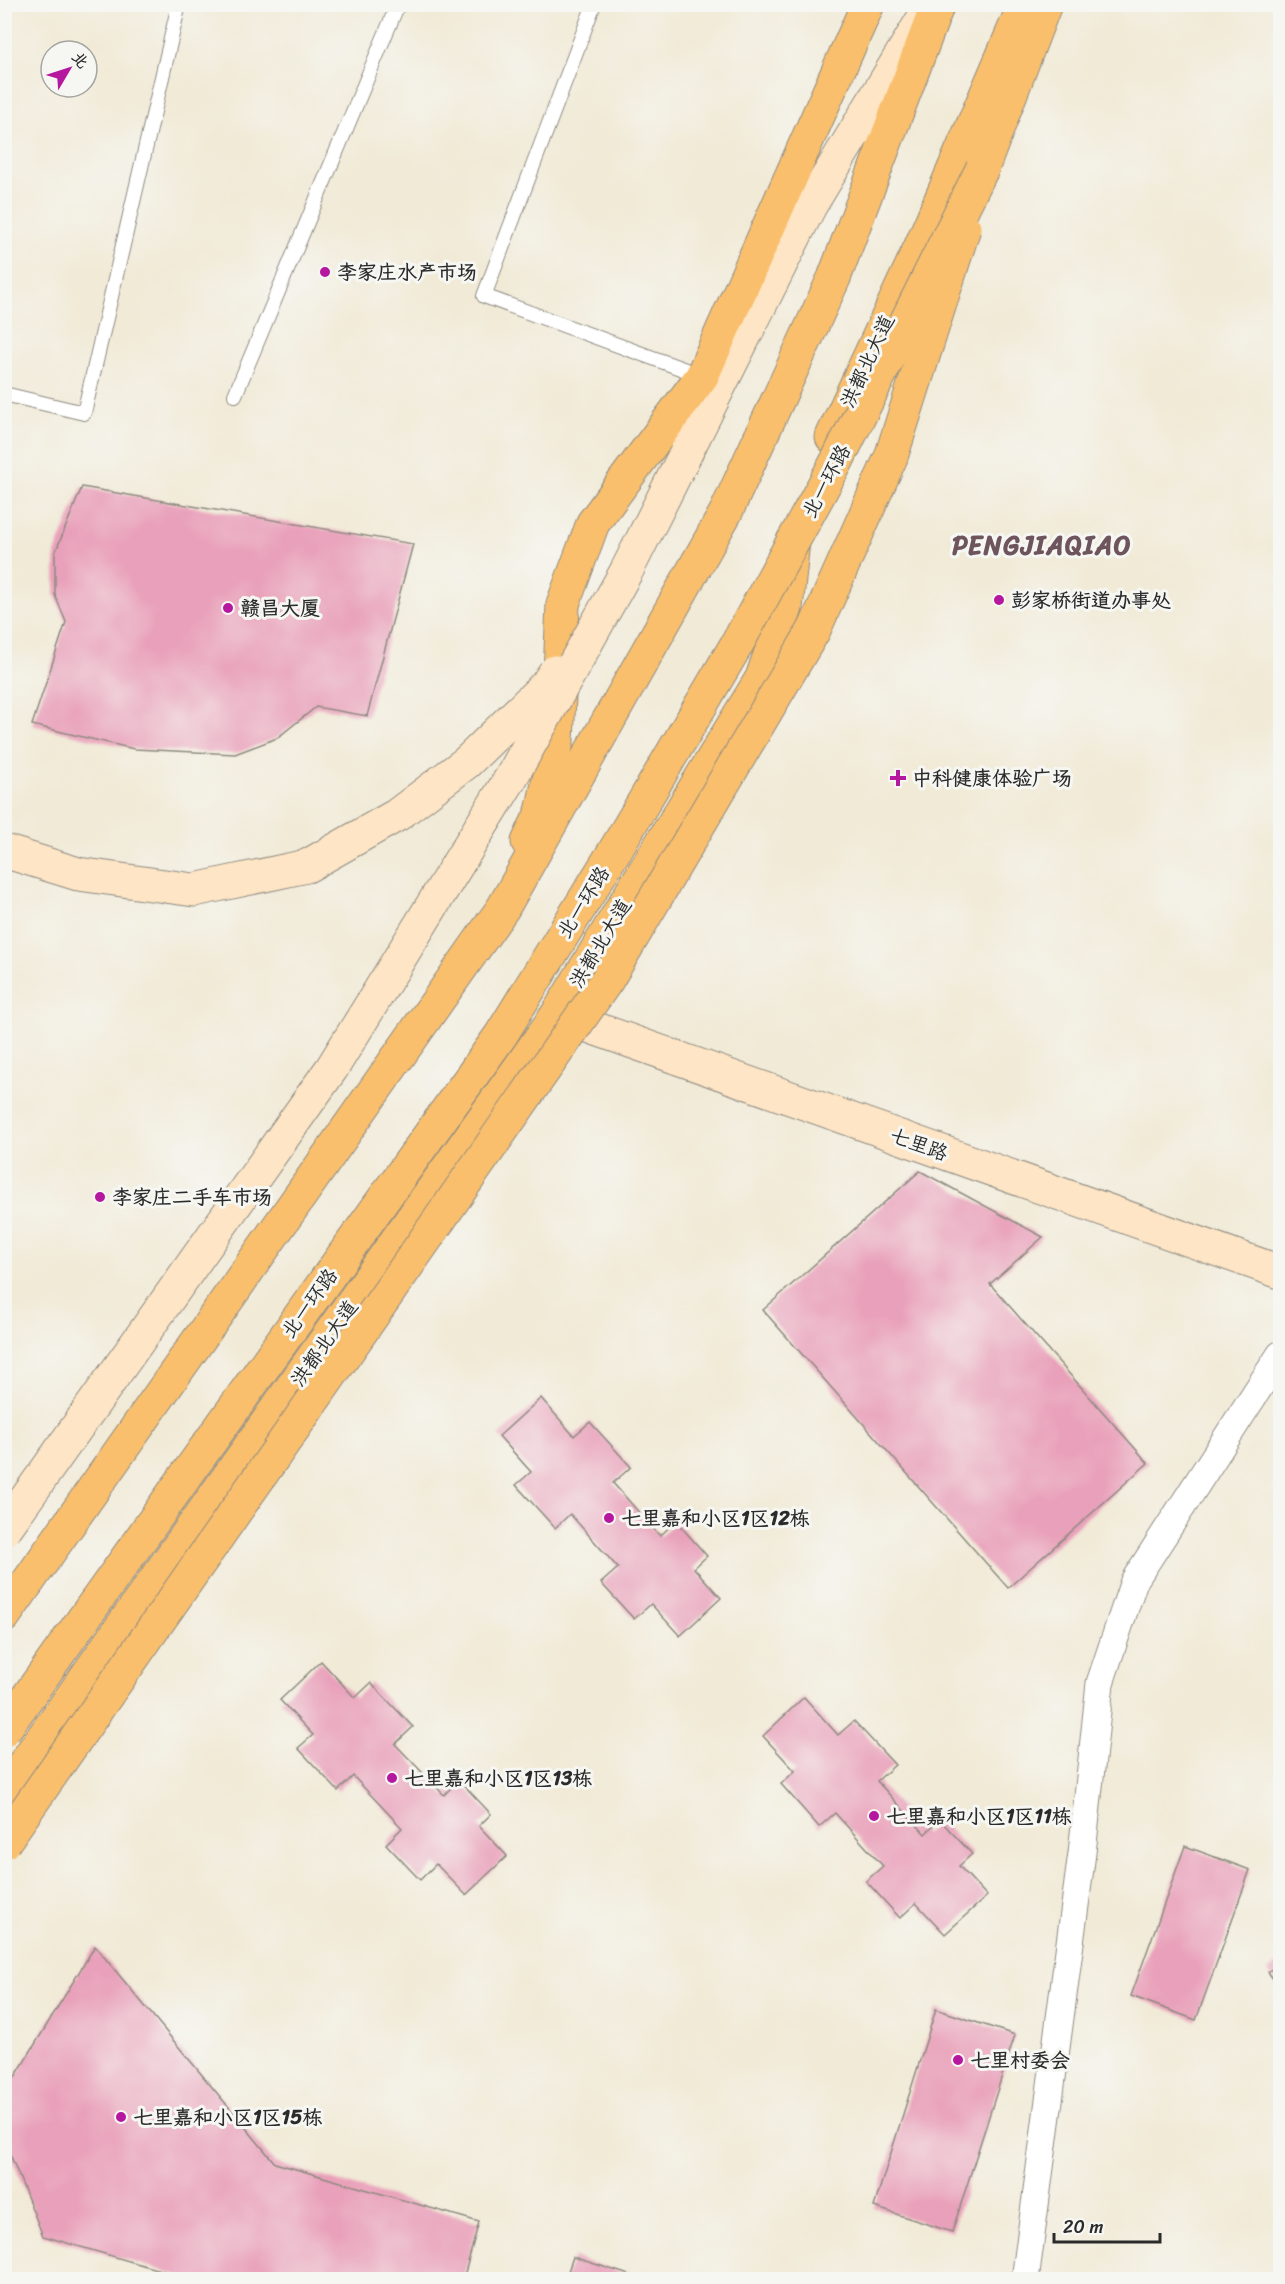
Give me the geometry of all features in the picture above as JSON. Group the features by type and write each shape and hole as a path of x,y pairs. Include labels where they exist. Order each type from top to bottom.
{"main road":[{"path":"4,1592 427,999 512,876 542,812 557,742 563,604 593,523 702,376 868,4"},
{"path":"4,1530 332,1068 512,776 627,570 810,207 932,4"},
{"path":"4,1616 503,908 726,512 834,278 938,4"},
{"name":"洪都北大道","path":"4,1792 556,1015 762,678 786,608 792,550 802,501 920,248 1025,4"},
{"name":"北一环路","path":"4,1730 501,1035 617,847 737,644 837,461 982,169 1045,4"},
{"path":"4,1842 607,980 814,630 891,458 982,169"},
{"path":"4,851 78,874 194,890 307,866 397,815 467,762 547,684 627,570"},
{"name":"七里路","path":"556,1015 1281,1272"}],"street":[{"path":"1024,2280 1080,1864 1100,1683 1134,1581 1281,1355"}],"lane":[{"path":"4,394 84,413 180,4"},
{"path":"235,395 398,4"},
{"path":"594,4 484,296 702,376"}],"building":[{"name":"赣昌大厦","path":"82,487 413,544 367,716 316,707 277,738 235,754 134,749 32,725 66,622 55,595 55,553"},
{"path":"920,1171 1043,1237 990,1284 1148,1463 1008,1588 763,1310"},
{"name":"七里嘉和小区1区12栋","path":"541,1398 574,1436 590,1422 631,1467 613,1483 660,1536 676,1521 707,1556 694,1568 721,1598 680,1636 651,1604 634,1619 601,1583 618,1568 570,1514 555,1528 516,1485 531,1472 499,1436"},
{"name":"七里嘉和小区1区13栋","path":"321,1661 355,1698 371,1683 413,1727 395,1744 444,1795 459,1780 491,1814 479,1826 507,1856 466,1895 436,1864 420,1880 386,1844 402,1828 353,1776 338,1791 298,1748 313,1735 280,1700"},
{"name":"七里嘉和小区1区11栋","path":"804,1697 838,1735 854,1721 895,1765 877,1781 925,1834 940,1820 972,1854 959,1866 987,1896 945,1934 916,1903 900,1918 866,1881 883,1866 835,1813 819,1827 781,1784 795,1771 763,1736"},
{"path":"1185,1846 1250,1870 1196,2020 1131,1996"},
{"name":"七里嘉和小区1区15栋","path":"95,1946 275,2163 479,2222 463,2280 194,2280 43,2236 4,2139 4,2095"},
{"path":"1280,1962 1280,1988 1268,1972"},
{"path":"936,2009 1015,2035 952,2232 874,2207"},
{"path":"573,2257 642,2279 642,2280 565,2280"}],"place":[{"name":"李家庄水产市场","path":"325,272"},
{"name":"彭家桥街道办事处","path":"999,600"},
{"name":"赣昌大厦","path":"228,608"},
{"name":"中科健康体验广场","path":"898,778"},
{"name":"李家庄二手车市场","path":"100,1197"},
{"name":"七里嘉和小区1区12栋","path":"609,1518"},
{"name":"七里嘉和小区1区13栋","path":"392,1778"},
{"name":"七里嘉和小区1区11栋","path":"874,1816"},
{"name":"七里村委会","path":"958,2060"},
{"name":"七里嘉和小区1区15栋","path":"121,2117"}],"district":[{"name":"PENGJIAQIAO","path":"1042,545"}]}
